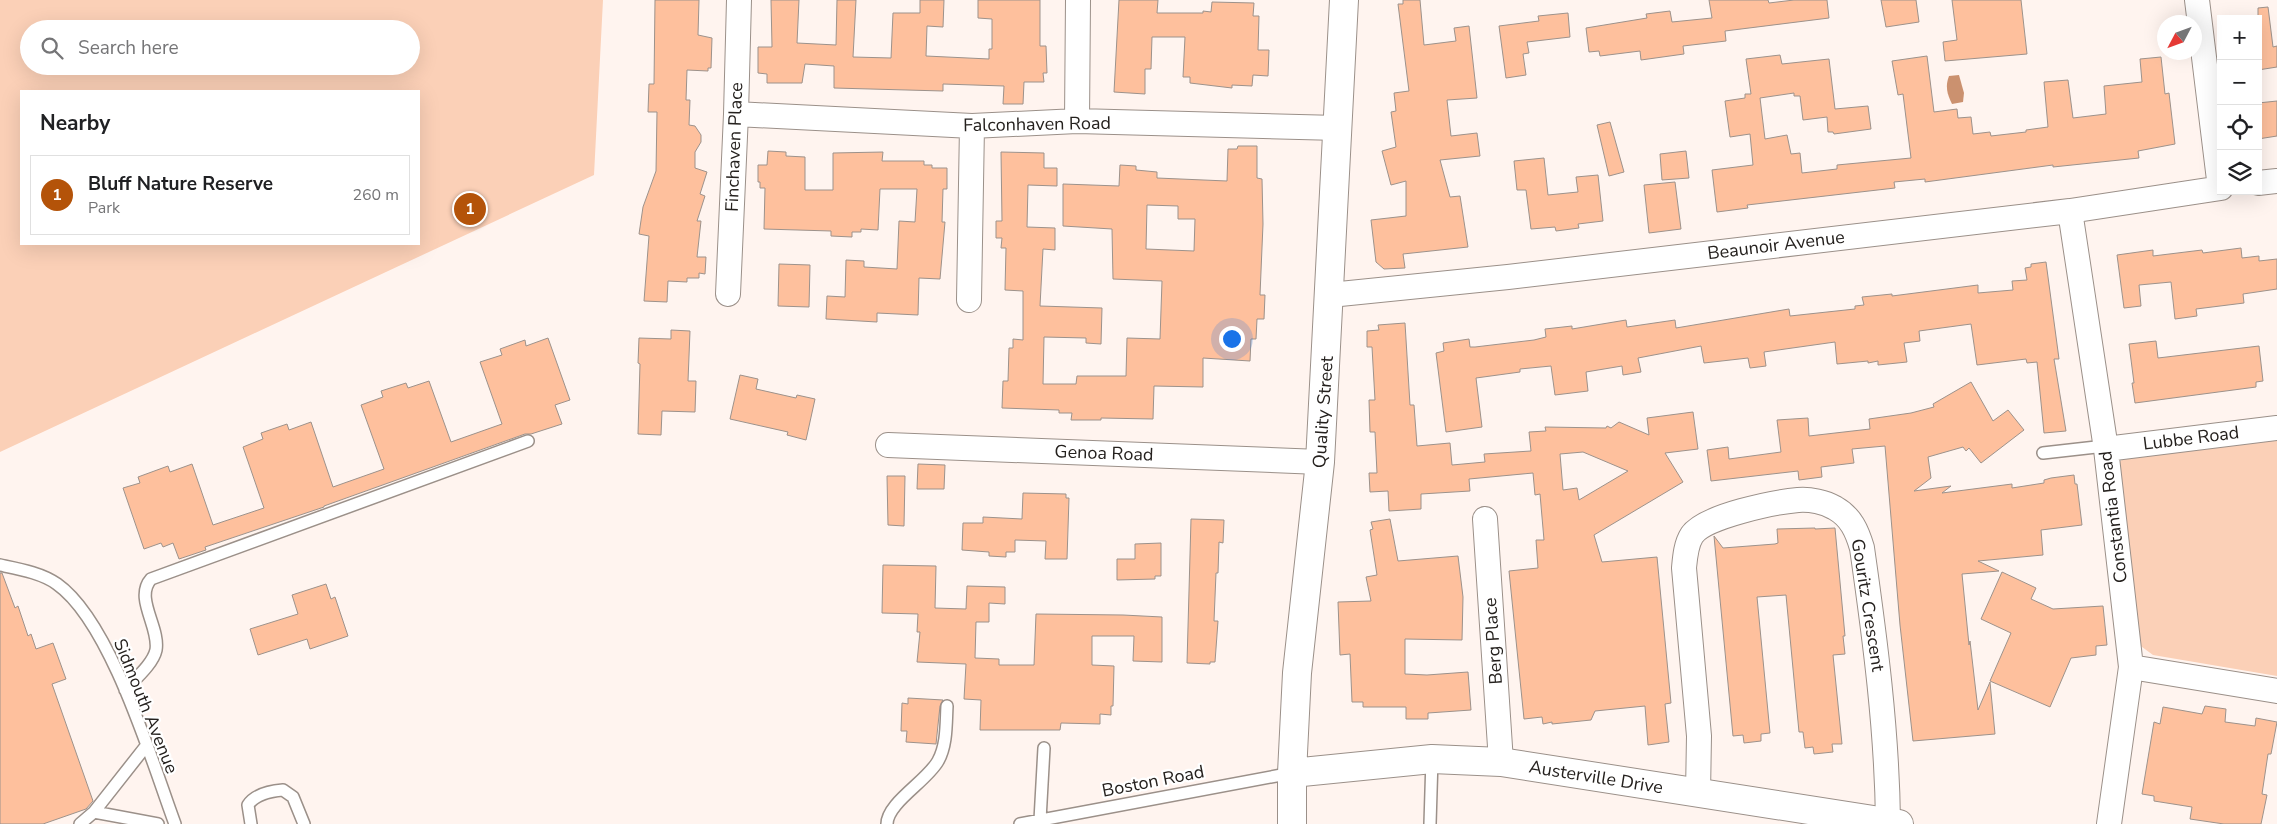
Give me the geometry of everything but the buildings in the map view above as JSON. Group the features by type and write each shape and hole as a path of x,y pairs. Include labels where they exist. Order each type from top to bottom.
{"street":[{"name":"Finchaven Place","path":"728,294 739,0"},
{"path":"1077,121 1078,0"},
{"name":"Quality Street","path":"1292,824 1292,773 1297,673 1320,462 1344,0"},
{"path":"2197,0 2217,163"},
{"name":"Falconhaven Road","path":"736,114 972,126 1077,121 1338,128"},
{"path":"969,300 972,126"},
{"path":"2262,183 2277,181"},
{"name":"Beaunoir Avenue","path":"1330,295 1508,277 2070,211 2217,188"},
{"name":"Constantia Road","path":"2070,211 2105,447 2131,668 2109,824"},
{"name":"Lubbe Road","path":"2105,447 2277,428"},
{"name":"Genoa Road","path":"888,445 1320,462"},
{"name":"Gouritz Crescent","path":"1698,793 1700,736 1684,568 1686,551 1692,535 1701,526 1719,516 1799,500 1818,501 1834,507 1847,515 1857,531 1862,548 1877,657 1893,823"},
{"name":"Berg Place","path":"1485,519 1501,762"},
{"path":"2131,668 2277,691"},
{"name":"Austerville Drive","path":"1292,773 1432,759 1501,762 1893,823"}],"lane":[{"path":"125,690 155,652 156,642 145,595 145,586 151,579 528,441"},
{"path":"2042,453 2105,447"},
{"name":"Sidmouth Avenue","path":"0,565 26,571 56,583 78,602 97,634 125,690 175,824"},
{"path":"887,824 891,810 919,784 938,761 943,748 947,706"},
{"path":"80,824 94,812 146,746"},
{"path":"1040,820 1044,748"},
{"path":"1430,824 1432,759"},
{"name":"Boston Road","path":"1020,824 1292,773"},
{"path":"251,824 248,805 250,801 267,792 283,790 292,798 304,824"},
{"path":"94,812 158,824"}],"shaded area":[{"path":"0,0 603,0 594,175 0,452"},
{"path":"1959,75 1964,93 1963,102 1952,104 1947,90 1947,83 1949,76"},
{"path":"2277,437 2277,676 2153,655 2138,644 2115,465 2130,454"}],"place":[{"name":"Bluff Nature Reserve","path":"470,209"}]}
